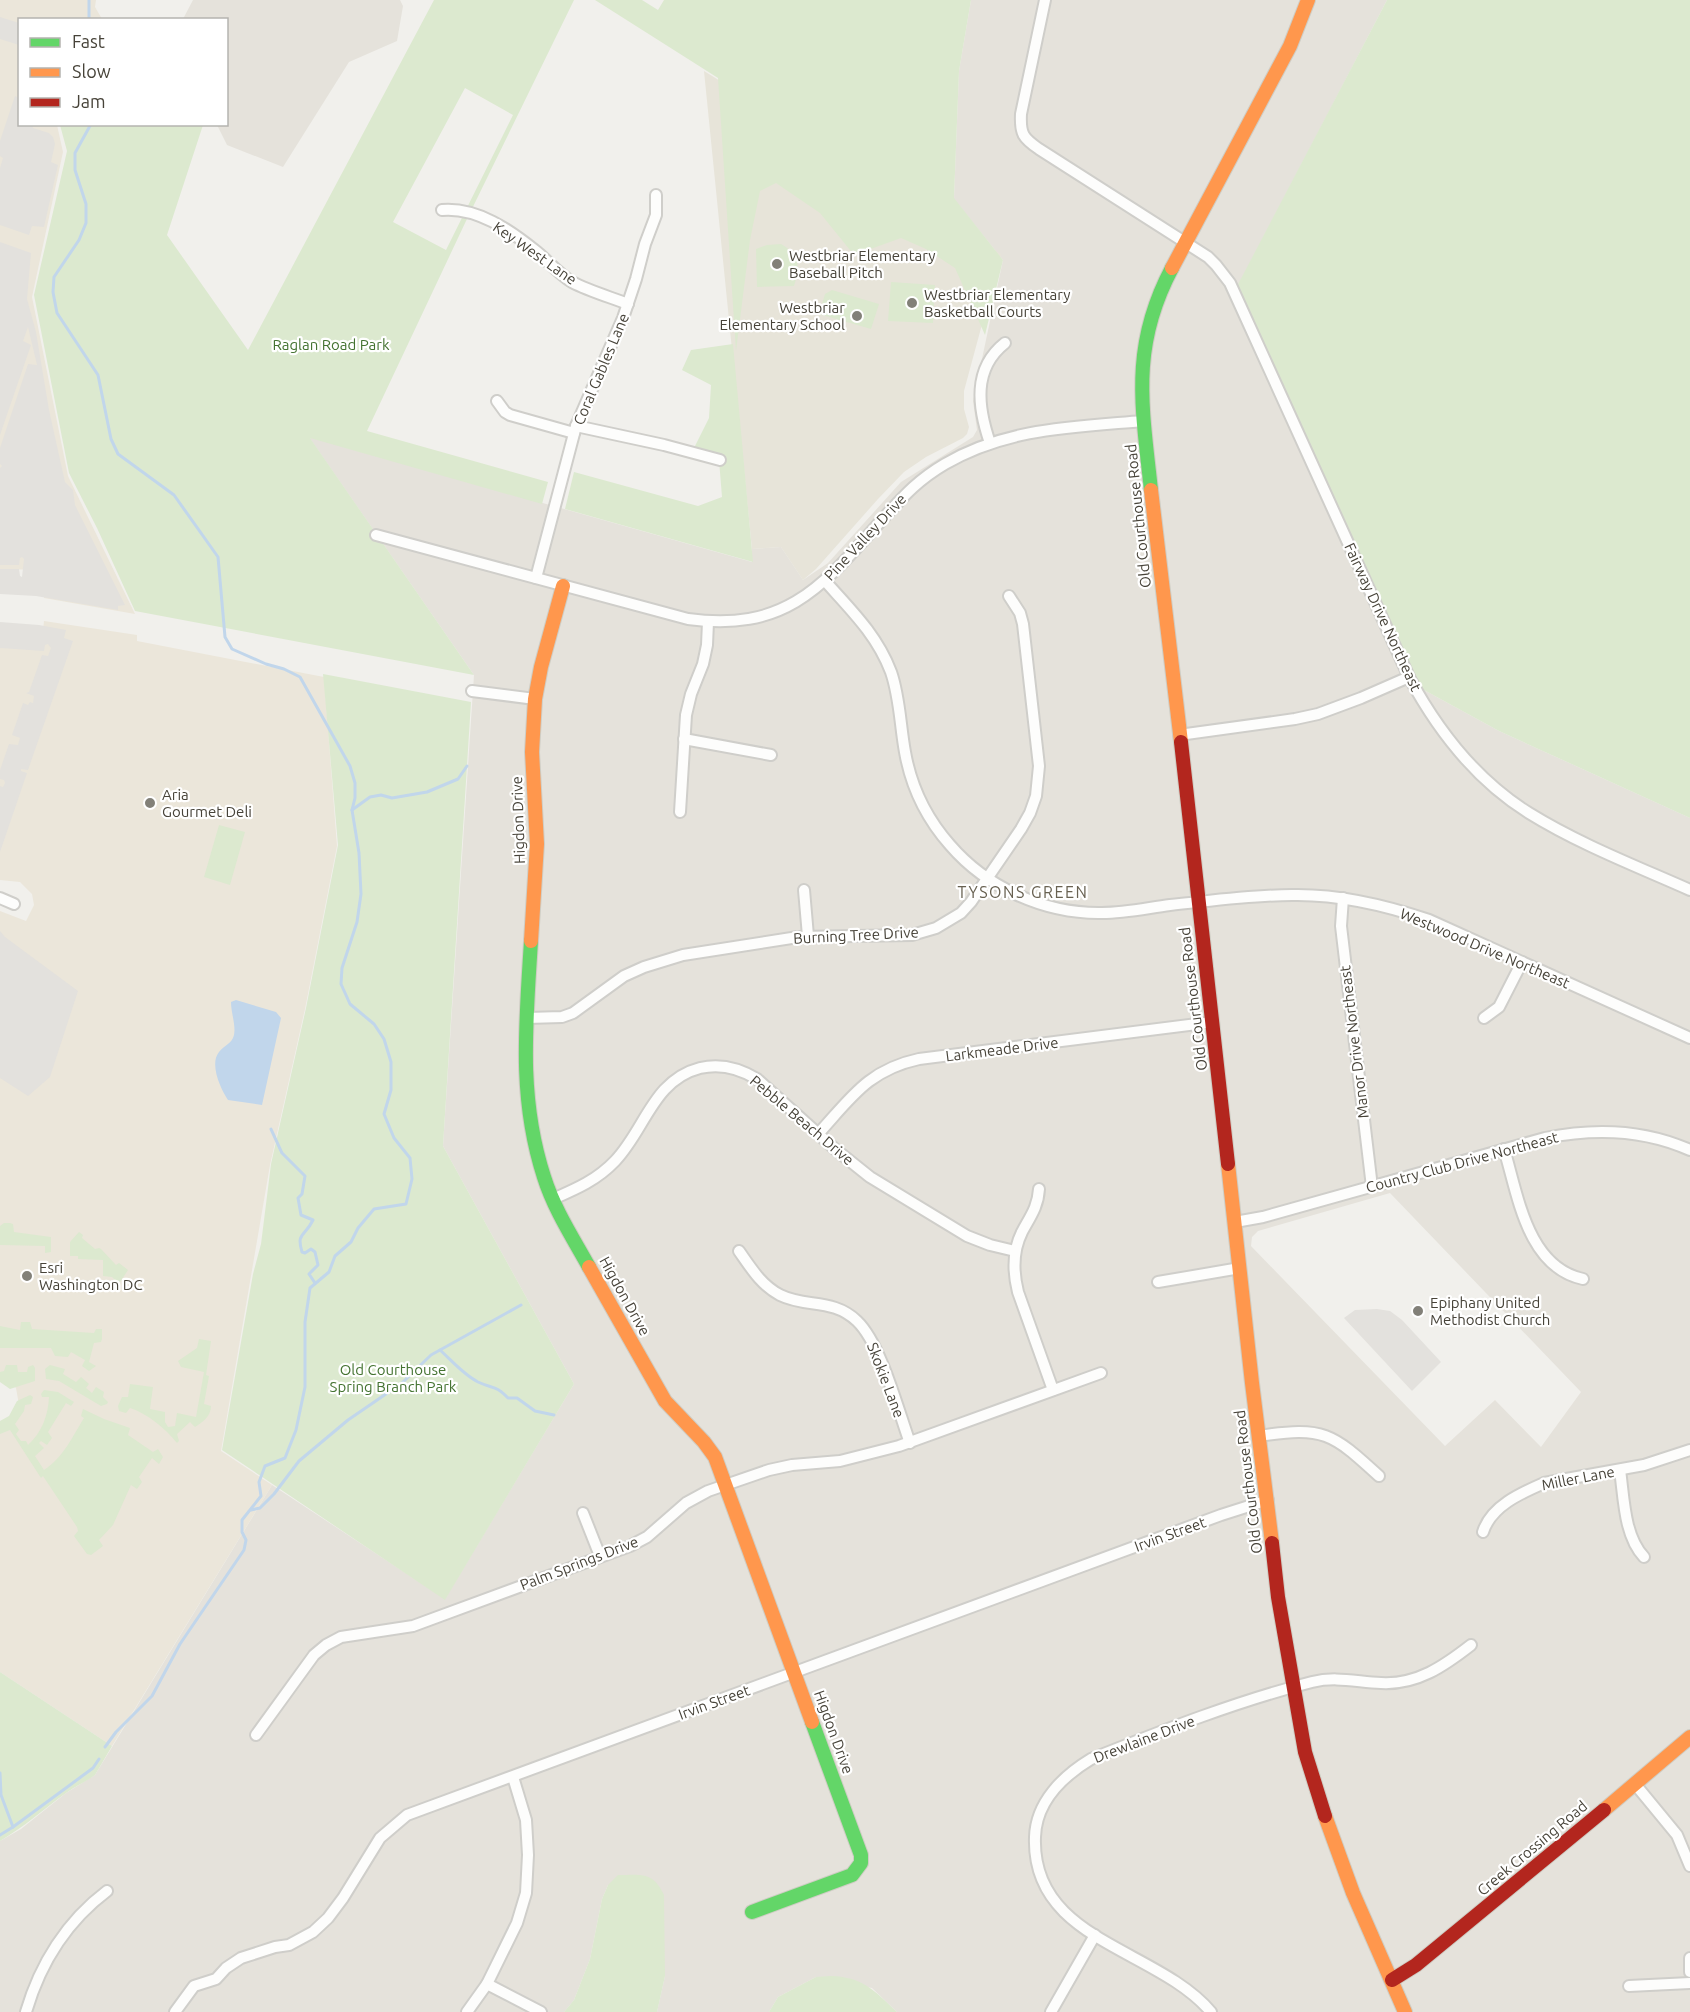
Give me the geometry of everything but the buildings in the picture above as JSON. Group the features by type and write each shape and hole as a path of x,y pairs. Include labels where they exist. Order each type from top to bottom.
{"street":[{"name":"Fairway Drive Northeast","path":"1045,0 1021,114 1021,129 1024,137 1216,265 1236,294 1409,677 1422,702 1453,745 1472,766 1514,802 1556,829 1690,890"},
{"name":"Old Courthouse Road","path":"1308,0 1290,46 1159,292 1148,324 1142,353 1143,421 1278,1597 1293,1688 1305,1752 1322,1808 1353,1893 1406,2012"},
{"name":"Coral Gables Lane","path":"536,578 575,429 628,304 656,215 656,195"},
{"name":"Key West Lane","path":"442,210 469,211 490,221 536,251 572,282 628,304"},
{"path":"990,443 981,418 980,392 987,366 1005,344"},
{"path":"497,401 510,416 664,445 720,460"},
{"name":"Pine Valley Drive","path":"376,535 688,619 728,622 766,615 801,599 839,568 906,492 946,464 990,443 1028,433 1143,421"},
{"name":"Westwood Drive Northeast","path":"825,581 861,619 886,662 897,694 910,772 927,813 949,844 964,860 1005,890 1039,904 1081,912 1122,912 1199,902 1294,895 1343,898 1400,910 1429,920 1690,1038"},
{"name":"Higdon Drive","path":"563,586 540,667 535,699 532,752 537,844 526,1018 525,1075 528,1113 544,1176 553,1199 665,1401 674,1413 710,1447 726,1485 861,1855 861,1863 852,1875 752,1912"},
{"name":"Burning Tree Drive","path":"526,1018 562,1017 573,1013 624,976 663,960 808,936 912,934 929,931 961,913 971,902 1030,813 1039,781 1040,766 1023,624 1020,613 1009,596"},
{"path":"680,812 686,715 703,664 708,622"},
{"path":"1179,735 1318,714 1409,677"},
{"path":"472,692 535,699"},
{"path":"684,739 771,755"},
{"path":"804,890 808,936"},
{"path":"0,898 14,904"},
{"name":"Manor Drive Northeast","path":"1343,898 1341,926 1372,1186"},
{"path":"1484,1018 1500,1007 1522,962"},
{"name":"Larkmeade Drive","path":"818,1134 866,1082 885,1069 901,1063 1213,1022"},
{"name":"Pebble Beach Drive","path":"553,1199 583,1186 603,1173 628,1146 660,1093 669,1083 692,1070 707,1066 733,1068 752,1076 818,1134 892,1192 968,1236 983,1243 1015,1251"},
{"name":"Country Club Drive Northeast","path":"1235,1222 1263,1217 1556,1136 1594,1131 1640,1134 1690,1150"},
{"path":"1504,1149 1533,1238 1554,1265 1563,1272 1583,1279"},
{"path":"1039,1189 1036,1210 1022,1233 1015,1251 1014,1276 1053,1390"},
{"name":"Skokie Lane","path":"739,1251 757,1277 774,1292 793,1300 833,1306 855,1319 864,1328 879,1356 910,1443"},
{"path":"1158,1282 1240,1268"},
{"name":"Palm Springs Drive","path":"256,1735 314,1654 341,1637 412,1626 630,1546 647,1537 686,1503 726,1485 769,1470 866,1456 910,1443 1101,1372"},
{"path":"1259,1436 1297,1431 1326,1435 1352,1451 1379,1476"},
{"name":"Miller Lane","path":"1484,1532 1490,1517 1497,1509 1530,1489 1558,1479 1644,1465 1690,1450"},
{"path":"1620,1470 1630,1535 1644,1557"},
{"name":"Irvin Street","path":"175,2012 194,1986 216,1979 226,1968 241,1958 275,1947 289,1946 313,1932 328,1918 343,1898 380,1838 407,1815 1221,1515 1268,1500"},
{"path":"583,1513 600,1556"},
{"name":"Drewlaine Drive","path":"1211,2012 1188,1989 1075,1923 1056,1904 1041,1878 1036,1859 1035,1832 1043,1806 1052,1792 1077,1767 1091,1759 1259,1697 1314,1682 1340,1679 1381,1683 1413,1680 1442,1667 1471,1645"},
{"name":"Creek Crossing Road","path":"1392,1980 1416,1965 1690,1737"},
{"path":"467,2012 487,1984 517,1923 526,1893 528,1855 526,1820 513,1777"},
{"path":"1635,1784 1677,1835 1690,1866"},
{"path":"26,2012 39,1973 63,1935 93,1902 107,1891"},
{"path":"1051,2012 1095,1935"},
{"path":"1690,1958 1690,1972"},
{"path":"1629,1986 1690,1983"},
{"path":"487,1984 541,2012"}],"shaded area":[{"path":"0,0 96,0 95,7 101,18 18,18 18,126 57,126 63,152 32,297 68,476 135,614 44,598 43,570 0,569"},
{"path":"193,0 400,0 403,6 397,41 349,62 283,167 227,145 218,126 228,126 228,18 184,18"},
{"path":"971,0 1387,0 1235,292 1413,684 1499,731 1690,818 1690,2012 897,2012 872,1988 816,1977 778,1997 769,2012 657,2012 665,1976 608,1885 602,1899 590,1959 574,2000 564,2012 0,2012 0,1841 21,1829 66,1793 95,1775 272,1485 445,1599 574,1384 443,1146 474,675 309,437 752,562 752,549 781,547 803,580 828,563 901,482 973,437 977,430 973,401 1003,260 954,199 959,71","holes":["1390,1193 1581,1392 1541,1447 1495,1400 1445,1446 1251,1246 1252,1237 1258,1231"]},
{"path":"0,17 18,23 18,45 0,39"},
{"name":"Westbriar Elementary School","path":"704,71 1001,254 964,391 964,409 969,427 967,434 904,472 816,569 803,580 781,547 752,549"},
{"path":"15,96 18,98 18,126 32,126 53,137 55,144 51,162 58,165 44,227 32,226 29,235 0,225 0,168 3,158 0,156 0,141"},
{"path":"0,242 31,253 27,299 36,332 49,410 65,482 73,490 75,505 125,605 118,606 118,610 36,596 0,594 0,569 19,569 22,577 24,559 20,558 19,565 0,565 0,468 2,466 0,448 28,364 37,365 28,327 23,341 31,345 0,435"},
{"path":"44,621 137,635 137,641 324,677 337,846 305,1009 270,1165 221,1451 272,1485 112,1746 0,1672 0,1423 6,1422 19,1405 16,1388 6,1377 0,1376 0,911 26,921 34,905 32,894 20,882 0,880 0,639 42,640"},
{"path":"0,622 66,630 64,638 73,641 28,770 21,769 27,773 0,852 0,786 3,787 5,783 0,779 0,770 9,744 18,745 20,738 12,735 23,703 28,705 30,702 33,703 34,696 26,693 29,692 42,655 48,656 51,648 48,644 45,645 44,651 0,648"},
{"path":"0,931 78,991 50,1077 28,1096 0,1078"},
{"path":"1355,1310 1390,1311 1402,1320 1441,1362 1412,1391 1344,1318"}],"green space":[{"name":"Raglan Road Park","path":"434,0 574,0 367,431 548,482 542,504 310,438 474,675 135,611 69,473 34,295 67,151 60,126 203,126 167,235 248,350","holes":["465,88 513,115 446,250 393,222"]},
{"path":"595,0 642,0 658,10 664,0 971,0 959,71 954,198 1003,260 985,335 955,268 926,249 901,238 854,255 820,213 776,183 760,191 750,240 736,351 718,78"},
{"path":"1387,0 1690,0 1690,818 1499,731 1413,684 1234,292"},
{"name":"Westbriar Elementary Baseball Pitch","path":"781,244 792,253 797,262 794,286 757,287 756,249"},
{"name":"Westbriar Elementary Basketball Courts","path":"891,282 935,285 933,323 888,321"},
{"path":"832,290 879,304 871,329 819,314 825,294"},
{"path":"733,344 753,562 565,509 574,472 698,506 722,497 719,460 692,452 709,418 711,385 682,370 691,350"},
{"name":"Old Courthouse Spring Branch Park","path":"323,674 471,702 443,1146 574,1384 445,1600 222,1450 253,1274 261,1244 271,1164 306,1008 338,845"},
{"path":"219,825 245,832 230,885 204,877"},
{"path":"4,1223 13,1224 14,1232 51,1237 51,1252 45,1253 45,1246 0,1245 0,1226"},
{"path":"79,1232 83,1235 82,1238 95,1249 101,1249 116,1265 119,1263 128,1270 120,1282 112,1277 103,1276 103,1260 78,1259 78,1256 70,1256 70,1242"},
{"path":"21,1322 30,1322 32,1329 94,1333 96,1329 102,1329 101,1342 94,1343 89,1362 96,1366 89,1371 82,1366 85,1360 71,1352 68,1357 55,1356 51,1348 0,1348 0,1326 20,1330"},
{"path":"199,1339 211,1341 206,1375 209,1376 204,1404 211,1406 210,1413 204,1421 195,1427 190,1422 177,1434 179,1441 177,1443 162,1427 143,1414 130,1408 126,1413 119,1411 118,1406 122,1397 128,1397 130,1384 153,1387 150,1409 165,1412 165,1422 168,1427 175,1426 177,1413 196,1417 204,1372 181,1367 178,1361 197,1348"},
{"path":"6,1365 17,1365 18,1372 27,1372 28,1367 33,1365 35,1381 10,1389 0,1382 0,1372 4,1371"},
{"path":"50,1365 65,1369 63,1374 76,1382 81,1377 89,1384 86,1388 92,1393 96,1387 104,1392 103,1397 108,1402 107,1404 101,1406 59,1381 46,1379 45,1369"},
{"path":"44,1390 58,1392 74,1402 71,1406 66,1403 48,1432 52,1438 47,1445 41,1441 39,1443 44,1448 35,1456 44,1470 67,1446 84,1418 81,1416 83,1409 130,1428 128,1435 153,1452 158,1449 163,1457 159,1464 152,1458 139,1477 142,1482 137,1489 131,1485 113,1525 99,1540 103,1546 91,1555 87,1554 74,1536 78,1531 77,1527 10,1430 0,1434 0,1421 9,1416 17,1401 30,1395 33,1397 31,1404 25,1405 24,1411 15,1424 19,1430 16,1434 28,1445 41,1429 46,1417 49,1397 42,1397"},
{"path":"0,1672 112,1746 95,1775 0,1841"},
{"path":"618,1875 640,1875 651,1878 664,1895 665,1976 657,2012 564,2012 574,2000 590,1959 602,1899 608,1885"},
{"path":"831,1976 852,1979 868,1986 897,2012 769,2012 778,1997 816,1977"}],"water":[{"path":"236,1000 276,1012 281,1018 262,1105 228,1100 217,1077 216,1057 234,1035 231,1002"}],"waterway":[{"path":"89,0 89,18"},
{"path":"90,126 75,153 75,170 86,204 86,223 79,240 54,277 53,292 57,313 98,375 111,439 118,454 174,495 218,557 225,637 232,649 300,677 350,766 355,783 352,810 359,853 361,894 357,922 342,968 341,984 350,1004 374,1024 384,1039 391,1062 391,1090 384,1114 394,1138 410,1158 412,1179 406,1204 374,1209 358,1228 351,1242 335,1256 329,1272 310,1288 305,1322 305,1387 296,1430 285,1458 265,1466 259,1482 261,1496 242,1520 242,1532 246,1540 244,1550 180,1644 152,1696 116,1732 105,1747"},
{"path":"352,810 370,797 381,795 392,798 427,792 458,779 467,766"},
{"path":"271,1129 282,1153 305,1176 302,1194 298,1198 301,1215 313,1220 301,1238 300,1246 302,1252 305,1253 311,1249 315,1252 318,1265 309,1274 315,1283"},
{"path":"251,1510 260,1508 274,1494 299,1461 348,1420 402,1383 431,1355 521,1305"},
{"path":"440,1350 473,1379 497,1389 508,1398 517,1398 535,1411 554,1415"},
{"path":"0,1835 93,1768 99,1759"},
{"path":"0,1773 1,1795 13,1827"}],"traffic: fast":[{"path":"1151,490 1142,377 1150,324 1172,268"},
{"path":"531,941 526,1031 530,1118 548,1189 589,1267"},
{"path":"752,1912 852,1875 861,1863 861,1855 812,1722"}],"traffic: slow":[{"path":"1172,268 1290,46 1308,0"},
{"path":"1151,490 1181,742"},
{"path":"531,941 537,844 532,752 535,699 541,667 563,586"},
{"path":"1228,1164 1272,1543"},
{"path":"589,1267 665,1401 715,1457 812,1722"},
{"path":"1604,1810 1690,1737"},
{"path":"1325,1816 1353,1893 1405,2012"}],"traffic: jam":[{"path":"1181,742 1228,1164"},
{"path":"1272,1543 1278,1597 1305,1752 1325,1816"},
{"path":"1392,1980 1416,1965 1604,1810"}],"place":[{"name":"Westbriar Elementary Baseball Pitch","path":"777,264"},
{"name":"Westbriar Elementary Basketball Courts","path":"912,303"},
{"name":"Westbriar Elementary School","path":"857,316"},
{"name":"Aria Gourmet Deli","path":"150,803"},
{"name":"Esri Washington DC","path":"27,1276"},
{"name":"Epiphany United Methodist Church","path":"1418,1311"}],"district":[{"name":"TYSONS GREEN","path":"1023,892"}]}
